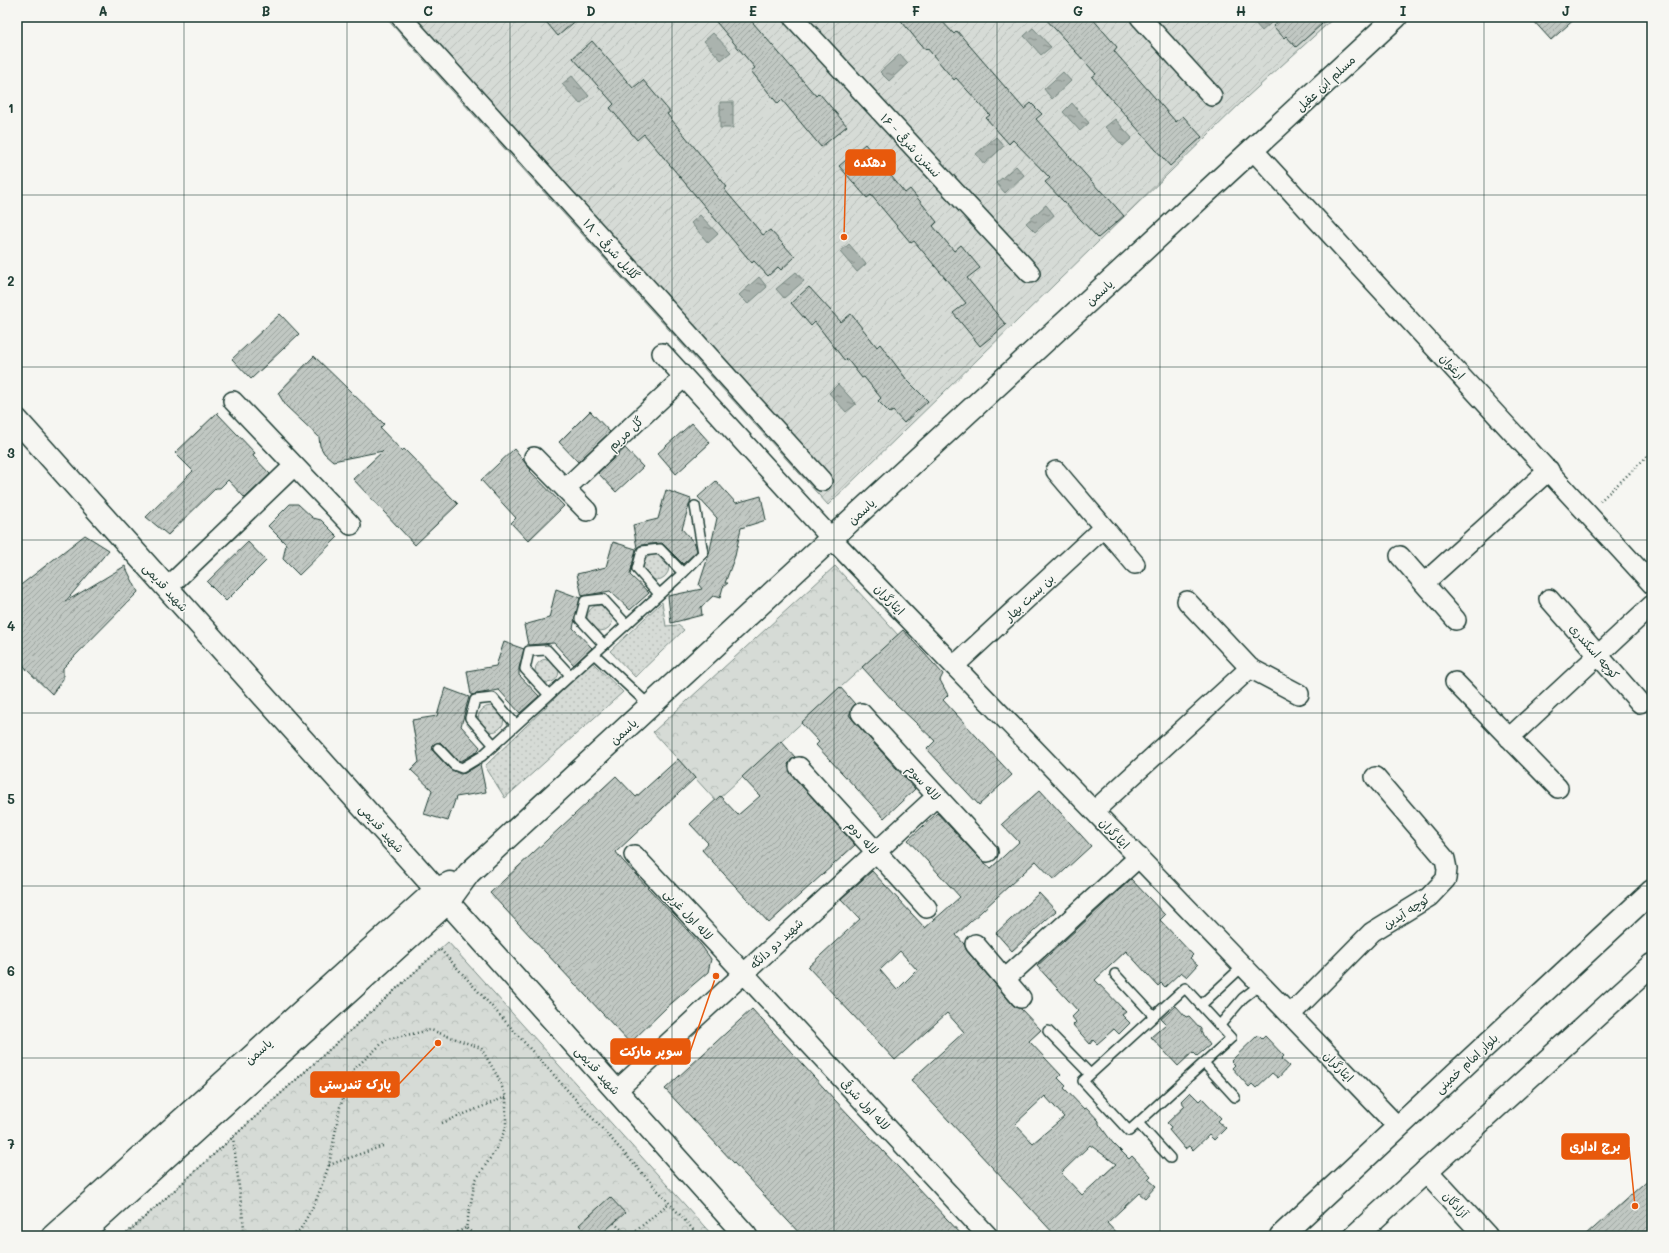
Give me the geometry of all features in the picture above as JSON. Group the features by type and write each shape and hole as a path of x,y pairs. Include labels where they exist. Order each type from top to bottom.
{"street":[{"name":"گلایل شرقی - ۱۸","path":"401,17 822,481"},
{"name":"نسترن شرقی - ۱۶","path":"793,17 1030,273"},
{"path":"1140,17 1212,96"},
{"name":"مسلم ابن عقیل","path":"1253,150 1396,17"},
{"name":"ارغوان","path":"1253,150 1652,584"},
{"name":"یاسمن","path":"53,1236 468,873 1253,150"},
{"name":"ایثارگران","path":"662,353 831,538 1398,1127"},
{"name":"گل مریم","path":"565,489 684,377"},
{"path":"233,401 351,526"},
{"name":"شهید قدیمی","path":"17,420 746,1236"},
{"path":"534,457 587,511"},
{"path":"167,588 294,466"},
{"path":"1424,583 1548,470"},
{"path":"1056,471 1135,564"},
{"name":"بن بست بهار","path":"954,666 1103,528"},
{"path":"1400,556 1456,620"},
{"name":"کوچه اسکندری","path":"1549,599 1640,703"},
{"path":"1187,601 1250,668 1299,694"},
{"path":"1509,738 1652,605"},
{"path":"1094,811 1250,668"},
{"path":"1455,682 1558,788"},
{"name":"لاله سوم","path":"861,713 988,852"},
{"name":"لاله دوم","path":"799,767 927,908"},
{"name":"کوچه آیدین","path":"1290,1015 1372,932 1429,897 1446,879 1447,869 1445,859 1375,777"},
{"name":"شهید دو دانگه","path":"616,1091 936,796"},
{"name":"لاله اول غربی","path":"634,856 744,973"},
{"path":"1004,979 1138,857"},
{"name":"بلوار امام خمینی","path":"1281,1236 1652,891"},
{"name":"یاسمن","path":"79,1236 442,896"},
{"path":"975,944 1021,998"},
{"path":"1355,1236 1652,965"},
{"name":"لاله اول شرقی","path":"744,973 988,1236"},
{"name":"آزادگان","path":"1426,1171 1486,1236"}],"lane":[{"path":"438,748 454,765 462,768 482,756 682,574 703,553 695,506"},
{"path":"659,594 637,569 642,551 660,549 682,574"},
{"path":"604,645 580,619 585,601 603,599 626,624"},
{"path":"549,695 525,669 529,651 548,650 571,676"},
{"path":"594,654 650,706"},
{"path":"494,744 470,718 475,700 493,698 516,725"},
{"path":"1201,1005 1243,966"},
{"path":"1115,974 1154,1016"},
{"path":"1220,1025 1243,998 1261,984"},
{"path":"1185,988 1201,1005 1231,1038 1129,1131 1083,1081 1185,988"},
{"path":"1048,1031 1090,1074"},
{"path":"1204,1063 1235,1097"},
{"path":"1138,1123 1170,1158"}],"path":[{"path":"1587,512 1652,452"},
{"path":"124,1236 440,950 699,1236"},
{"path":"292,1236 300,1230 316,1201 329,1165 340,1107 354,1070 387,1039 431,1030 481,1048 498,1077 506,1097 506,1128 495,1150 475,1180 466,1228"},
{"path":"442,1123 506,1097"},
{"path":"233,1137 245,1236"},
{"path":"329,1165 383,1146"},
{"path":"614,1223 630,1236 669,1203"},
{"path":"450,1236 466,1228"},
{"path":"466,1228 476,1236"}],"green space":[{"path":"385,17 1335,17 1247,97 828,505"},
{"path":"656,554 665,558 669,567 665,576 656,580 647,576 643,567 647,558"},
{"path":"835,566 898,635 716,801 653,732"},
{"path":"662,602 666,626 678,625 684,630 635,677 610,651"},
{"path":"600,605 609,609 613,618 609,627 600,631 591,627 587,618 591,609"},
{"path":"547,659 556,662 559,671 556,680 547,683 538,680 535,671 538,662"},
{"path":"592,662 623,692 505,798 485,766"},
{"path":"491,706 500,710 504,719 500,728 491,732 482,728 478,719 482,710"},
{"path":"448,942 713,1236 124,1236"}],"water":[{"path":"1260,17 1278,17 1262,31 1254,22"},
{"path":"1033,28 1051,47 1041,55 1024,36"},
{"path":"713,33 731,52 721,60 704,41"},
{"path":"900,54 908,63 889,81 880,72"},
{"path":"1063,72 1071,81 1052,99 1044,89"},
{"path":"572,76 589,96 580,104 562,84"},
{"path":"720,102 733,102 733,128 720,128"},
{"path":"1072,103 1089,123 1080,131 1063,112"},
{"path":"1115,119 1132,138 1123,146 1105,127"},
{"path":"996,137 1004,146 984,164 976,154"},
{"path":"1016,166 1024,175 1005,193 996,183"},
{"path":"1046,205 1054,215 1035,232 1026,223"},
{"path":"700,215 718,234 708,243 691,223"},
{"path":"849,244 866,264 857,272 840,252"},
{"path":"796,272 804,281 784,298 776,289"},
{"path":"759,277 767,287 748,304 739,295"},
{"path":"838,384 856,404 846,412 829,393"}],"building":[{"path":"542,17 580,17 558,36"},
{"path":"712,17 748,17 816,96 819,93 847,126 821,147 782,100 778,104 751,71 755,68"},
{"path":"898,17 938,17 954,34 957,31 1024,109 1031,103 1042,114 1036,119 1124,216 1098,238 1045,182 1050,178 1013,140 1009,144 986,118 990,115 956,78 954,80 927,48 925,50"},
{"path":"1044,17 1091,17 1117,47 1114,51 1176,122 1183,116 1202,137 1170,166 1092,77 1096,74"},
{"path":"1283,17 1330,17 1296,47 1286,36 1284,38 1273,26"},
{"path":"1530,17 1577,17 1551,40"},
{"path":"592,41 633,88 643,80 670,112 667,114 727,187 724,189 763,235 770,230 795,257 781,270 778,267 768,276 754,261 752,263 644,134 637,140 610,108 614,104 573,58"},
{"path":"865,144 905,193 910,189 937,222 933,226 954,251 961,245 980,268 967,278 1006,325 980,346 953,313 966,303 914,241 911,243 871,195 867,198 839,166"},
{"path":"809,287 841,322 851,314 877,347 880,344 907,380 928,401 904,423 893,411 890,413 878,401 881,398 847,359 845,361 815,322 811,326 791,303"},
{"path":"280,314 299,334 251,379 232,359"},
{"path":"314,356 384,424 380,428 402,451 404,449 458,504 415,545 353,479 383,451 333,461 324,453 320,446 319,437 286,406 278,393"},
{"path":"590,411 610,432 578,462 559,442"},
{"path":"217,413 255,453 253,456 270,474 245,498 228,480 220,488 216,488 168,535 146,517 193,471 175,453"},
{"path":"692,423 710,443 676,474 658,453"},
{"path":"625,448 643,467 616,492 598,473"},
{"path":"514,449 531,470 530,471 564,506 528,541 511,523 516,518 481,480"},
{"path":"716,481 736,503 761,496 766,520 741,528 735,556 725,583 728,583 723,587 720,598 713,596 701,607 702,615 671,623 668,596 702,589 699,585 709,554 717,518 698,497"},
{"path":"666,490 691,499 682,529 695,544 697,551 683,564 662,543 641,545 637,548 633,525 658,519"},
{"path":"290,504 298,504 313,518 321,520 338,537 299,575 283,559 286,544 268,526"},
{"path":"85,535 109,550 65,602 125,566 138,592 63,668 63,679 52,694 27,670 17,656 17,588"},
{"path":"248,542 266,561 226,601 207,582"},
{"path":"613,542 636,549 630,575 649,593 630,610 610,591 582,596 577,574 606,567"},
{"path":"556,589 580,598 573,628 592,648 574,665 554,643 528,645 524,625 549,618"},
{"path":"903,630 943,674 940,680 948,695 943,700 1012,775 979,805 927,749 935,741 895,703 862,667"},
{"path":"504,642 524,649 519,668 519,675 539,696 520,713 499,690 471,695 467,671 496,666"},
{"path":"840,687 855,704 849,715 915,789 884,818 816,745 819,742 801,723"},
{"path":"445,688 469,697 461,726 480,747 477,752 461,761 457,760 440,742 434,744 432,750 450,769 460,774 465,773 480,764 486,792 456,797 448,821 424,814 432,790 411,770 419,762 412,720 437,716"},
{"path":"781,741 795,757 788,764 791,774 855,845 769,923 702,850 708,843 690,824 720,796 738,815 760,796 742,777"},
{"path":"678,759 695,778 616,852 701,945 711,959 708,972 666,1008 630,1043 490,893 616,776 636,797"},
{"path":"1040,790 1091,846 1054,880 1036,861 956,935 964,944 967,951 1013,1005 1021,1009 1041,1030 1029,1041 1061,1075 1058,1078 1066,1086 1064,1088 1084,1109 1087,1108 1099,1121 1099,1124 1112,1142 1129,1159 1132,1156 1151,1176 1148,1179 1156,1186 1145,1198 1139,1193 1107,1223 1119,1236 1056,1236 911,1080 964,1032 947,1013 895,1060 808,967 860,919 841,899 872,871 925,928 960,897 908,840 937,813 980,859 991,868 1019,842 1002,824","holes":["900,951 917,970 897,990 880,970","1045,1096 1064,1117 1033,1143 1015,1124","1090,1145 1116,1164 1082,1195 1061,1173"]},
{"path":"1131,879 1165,915 1160,920 1193,955 1190,958 1198,965 1187,977 1181,972 1165,987 1161,983 1158,986 1126,951 1095,980 1126,1012 1122,1015 1130,1023 1119,1034 1114,1029 1097,1044 1093,1040 1090,1044 1073,1025 1076,1022 1072,1017 1078,1011 1037,966"},
{"path":"1039,893 1056,911 1012,951 996,933"},
{"path":"1176,1006 1186,1017 1189,1016 1201,1029 1201,1032 1210,1045 1197,1056 1193,1052 1178,1066 1151,1037 1166,1024 1161,1019"},
{"path":"752,1009 834,1099 963,1236 802,1236 665,1089"},
{"path":"1258,1035 1262,1039 1265,1036 1284,1056 1281,1059 1289,1066 1278,1078 1272,1073 1256,1088 1252,1084 1249,1087 1232,1068 1235,1065 1231,1061"},
{"path":"1190,1092 1199,1101 1202,1098 1221,1118 1218,1121 1226,1128 1214,1140 1209,1135 1193,1150 1189,1146 1185,1149 1169,1130 1171,1127 1167,1123 1185,1106 1181,1101"},
{"path":"1652,1176 1652,1236 1585,1236"},
{"path":"610,1197 625,1213 599,1236 589,1236 579,1225"}],"place":[{"name":"دهکده","path":"844,237"},
{"name":"سوپر مارکت","path":"716,976"},
{"name":"پارک تندرستی","path":"438,1043"},
{"name":"برج اداری","path":"1635,1206"}]}
